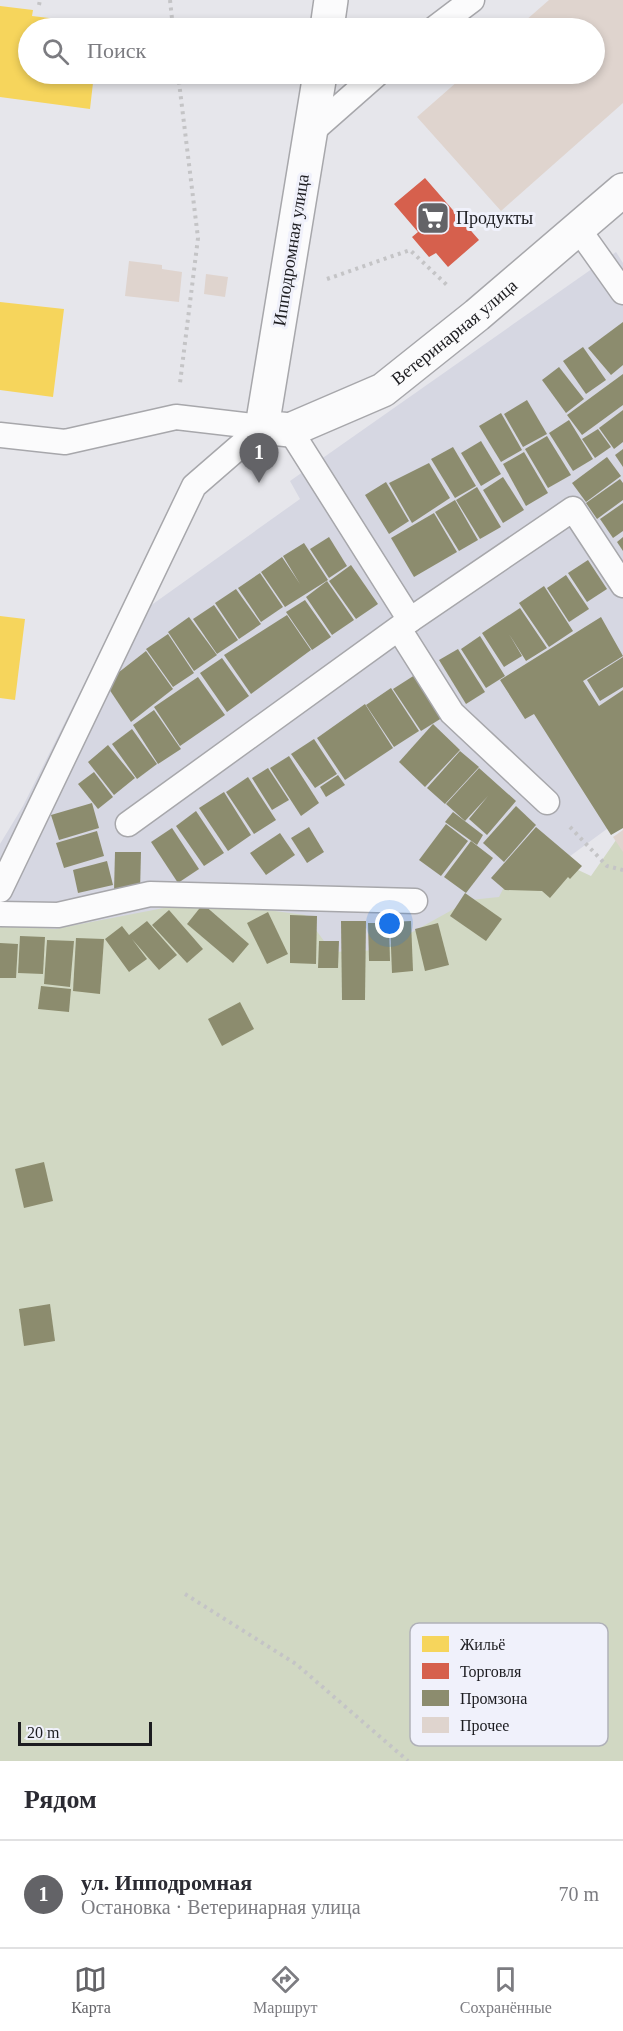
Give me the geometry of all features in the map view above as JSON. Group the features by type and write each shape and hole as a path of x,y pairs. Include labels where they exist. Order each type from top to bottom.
{"street":[{"path":"328,18 331,0"},
{"name":"Ипподромная улица","path":"276,429 284,294 318,84"},
{"name":"Ветеринарная улица","path":"276,429 383,390 579,230 623,190"}],"lane":[{"path":"448,18 472,0"},
{"path":"310,133 366,84"},
{"path":"579,230 623,292"},
{"path":"0,435 65,442 176,417 276,429 405,625 452,713 547,802"},
{"path":"0,890 194,486 276,429"},
{"path":"128,824 405,625 573,509 623,585"},
{"path":"0,914 58,915 150,894 415,901"}],"path":[{"path":"170,0 172,18"},
{"path":"176,417 198,238 179,84"},
{"path":"284,294 410,250 477,315"},
{"path":"547,802 607,866 623,870"},
{"path":"184,1594 296,1664 408,1761"}],"shaded area":[{"path":"616,252 623,263 623,817 397,984 0,1071 0,844 23,806 108,636 300,499 290,481"}],"green space":[{"path":"623,830 623,1761 0,1761 0,925 55,929 200,901 305,915 332,952 380,950 470,900 499,897 511,873 544,854 591,876"}],"building: Жильё":[{"path":"0,6 33,10 32,16 49,18 18,18 18,84 93,84 90,109 0,97"},
{"path":"0,302 64,309 53,397 0,390"},
{"path":"0,616 25,619 15,700 0,698"}],"building: Торговля":[{"name":"Продукты","path":"425,178 479,240 448,267 436,253 429,257 412,237 418,232 394,204"}],"building: Промзона":[{"path":"623,322 623,365 611,375 588,348"},
{"path":"583,347 606,380 586,394 563,361"},
{"path":"559,367 584,399 566,413 542,380"},
{"path":"623,374 623,405 582,435 567,415"},
{"path":"527,400 547,434 523,447 504,414"},
{"path":"623,410 623,442 614,449 599,428"},
{"path":"501,413 522,450 501,462 479,426"},
{"path":"569,420 593,459 573,471 549,433"},
{"path":"598,429 611,447 595,458 582,439"},
{"path":"547,436 571,475 548,488 525,449"},
{"path":"481,441 501,474 481,486 461,453"},
{"path":"453,447 476,486 455,498 431,459"},
{"path":"623,449 623,467 615,455"},
{"path":"524,452 548,493 526,506 503,464"},
{"path":"607,457 621,476 586,502 572,483"},
{"path":"429,463 450,498 412,523 389,483"},
{"path":"503,477 524,510 503,523 483,490"},
{"path":"620,479 623,483 623,500 597,519 586,503"},
{"path":"386,482 409,521 389,534 365,495"},
{"path":"477,487 501,527 480,539 456,500"},
{"path":"455,500 478,540 459,551 435,512"},
{"path":"623,503 623,531 613,538 600,519"},
{"path":"434,513 457,552 414,577 391,538"},
{"path":"329,537 347,566 329,578 310,549"},
{"path":"623,537 623,551 617,542"},
{"path":"304,543 328,580 285,607 261,572 282,557 300,584 283,556"},
{"path":"588,560 607,589 587,602 568,573"},
{"path":"351,565 378,604 356,619 329,581"},
{"path":"260,573 283,607 261,622 238,588"},
{"path":"566,575 589,609 569,622 547,588"},
{"path":"327,581 354,620 332,635 306,597"},
{"path":"544,586 573,631 549,647 519,603"},
{"path":"236,589 261,624 239,639 215,603"},
{"path":"305,600 331,637 312,650 286,612"},
{"path":"214,605 238,640 217,654 193,619"},
{"path":"520,608 547,648 526,661 509,634 522,656 504,667 482,633"},
{"path":"287,615 311,650 251,694 224,655"},
{"path":"189,617 217,655 194,671 168,632"},
{"path":"601,617 623,656 583,681 599,706 623,690 623,828 611,835 534,714 525,719 500,680"},
{"path":"168,634 194,673 173,687 146,649"},
{"path":"480,636 505,676 486,688 461,649"},
{"path":"458,649 485,692 466,704 439,660"},
{"path":"146,651 173,689 131,722 105,683"},
{"path":"623,657 623,687 600,701 587,680"},
{"path":"222,658 249,696 227,712 200,673"},
{"path":"418,673 445,716 421,731 393,689"},
{"path":"198,677 225,715 180,746 154,707"},
{"path":"391,688 419,731 394,747 366,705"},
{"path":"365,704 393,748 345,780 317,738"},
{"path":"154,710 181,749 158,764 133,725"},
{"path":"433,724 460,750 425,787 399,762"},
{"path":"132,729 157,764 137,779 112,744"},
{"path":"314,739 337,774 315,788 291,754"},
{"path":"108,745 135,778 114,795 88,762"},
{"path":"460,751 479,767 445,804 427,788"},
{"path":"289,756 319,803 301,816 270,768"},
{"path":"268,768 289,800 272,810 252,778"},
{"path":"479,768 516,801 487,835 469,819 488,796 465,821 446,804"},
{"path":"94,772 113,797 98,809 78,784"},
{"path":"338,775 345,785 326,797 320,787"},
{"path":"248,777 276,820 254,834 226,792"},
{"path":"224,792 251,835 228,851 199,808"},
{"path":"92,803 99,828 59,840 51,815"},
{"path":"516,806 536,825 504,862 483,843"},
{"path":"196,811 224,853 204,866 176,826"},
{"path":"453,812 483,835 477,845 445,822"},
{"path":"446,824 468,841 441,876 419,860"},
{"path":"309,827 324,852 307,863 291,838"},
{"path":"536,827 582,866 570,879 568,877 550,898 542,891 505,890 491,878"},
{"path":"172,828 199,869 178,883 151,842"},
{"path":"97,831 104,856 64,868 56,843"},
{"path":"280,833 295,855 266,875 250,853"},
{"path":"471,841 493,858 466,893 444,877"},
{"path":"115,852 141,852 140,892 114,891"},
{"path":"107,861 113,885 78,893 73,870"},
{"path":"465,893 502,919 486,941 450,916"},
{"path":"203,904 249,944 233,963 187,924"},
{"path":"169,910 203,949 187,963 152,925"},
{"path":"268,912 288,954 267,964 247,923"},
{"path":"290,915 317,916 316,964 290,963"},
{"path":"147,921 177,955 159,970 132,939 147,959 129,972 105,939 122,926 129,935"},
{"path":"341,921 366,921 365,1000 342,1000"},
{"path":"411,921 413,971 392,973 390,922"},
{"path":"368,923 389,923 390,961 369,961"},
{"path":"438,923 449,965 425,971 415,929"},
{"path":"20,936 45,937 43,974 18,973"},
{"path":"76,938 104,939 100,994 73,991"},
{"path":"47,940 74,941 70,987 44,984"},
{"path":"319,941 339,941 338,968 318,968"},
{"path":"0,943 18,944 16,978 0,978"},
{"path":"41,986 71,989 69,1012 38,1009"},
{"path":"240,1002 254,1029 222,1046 208,1019"},
{"path":"44,1162 53,1201 24,1208 15,1169"},
{"path":"50,1304 55,1341 24,1346 19,1309"}],"building: Прочее":[{"path":"549,0 623,0 623,103 501,211 417,117 455,84 605,84 605,18 528,18"},
{"path":"129,261 162,265 162,269 182,272 179,302 125,296"},
{"path":"206,274 228,277 225,297 204,294"},
{"path":"623,830 623,852 613,837"}],"place":[{"name":"Продукты","path":"433,218"},
{"name":"ул. Ипподромная","path":"259,483"}]}
